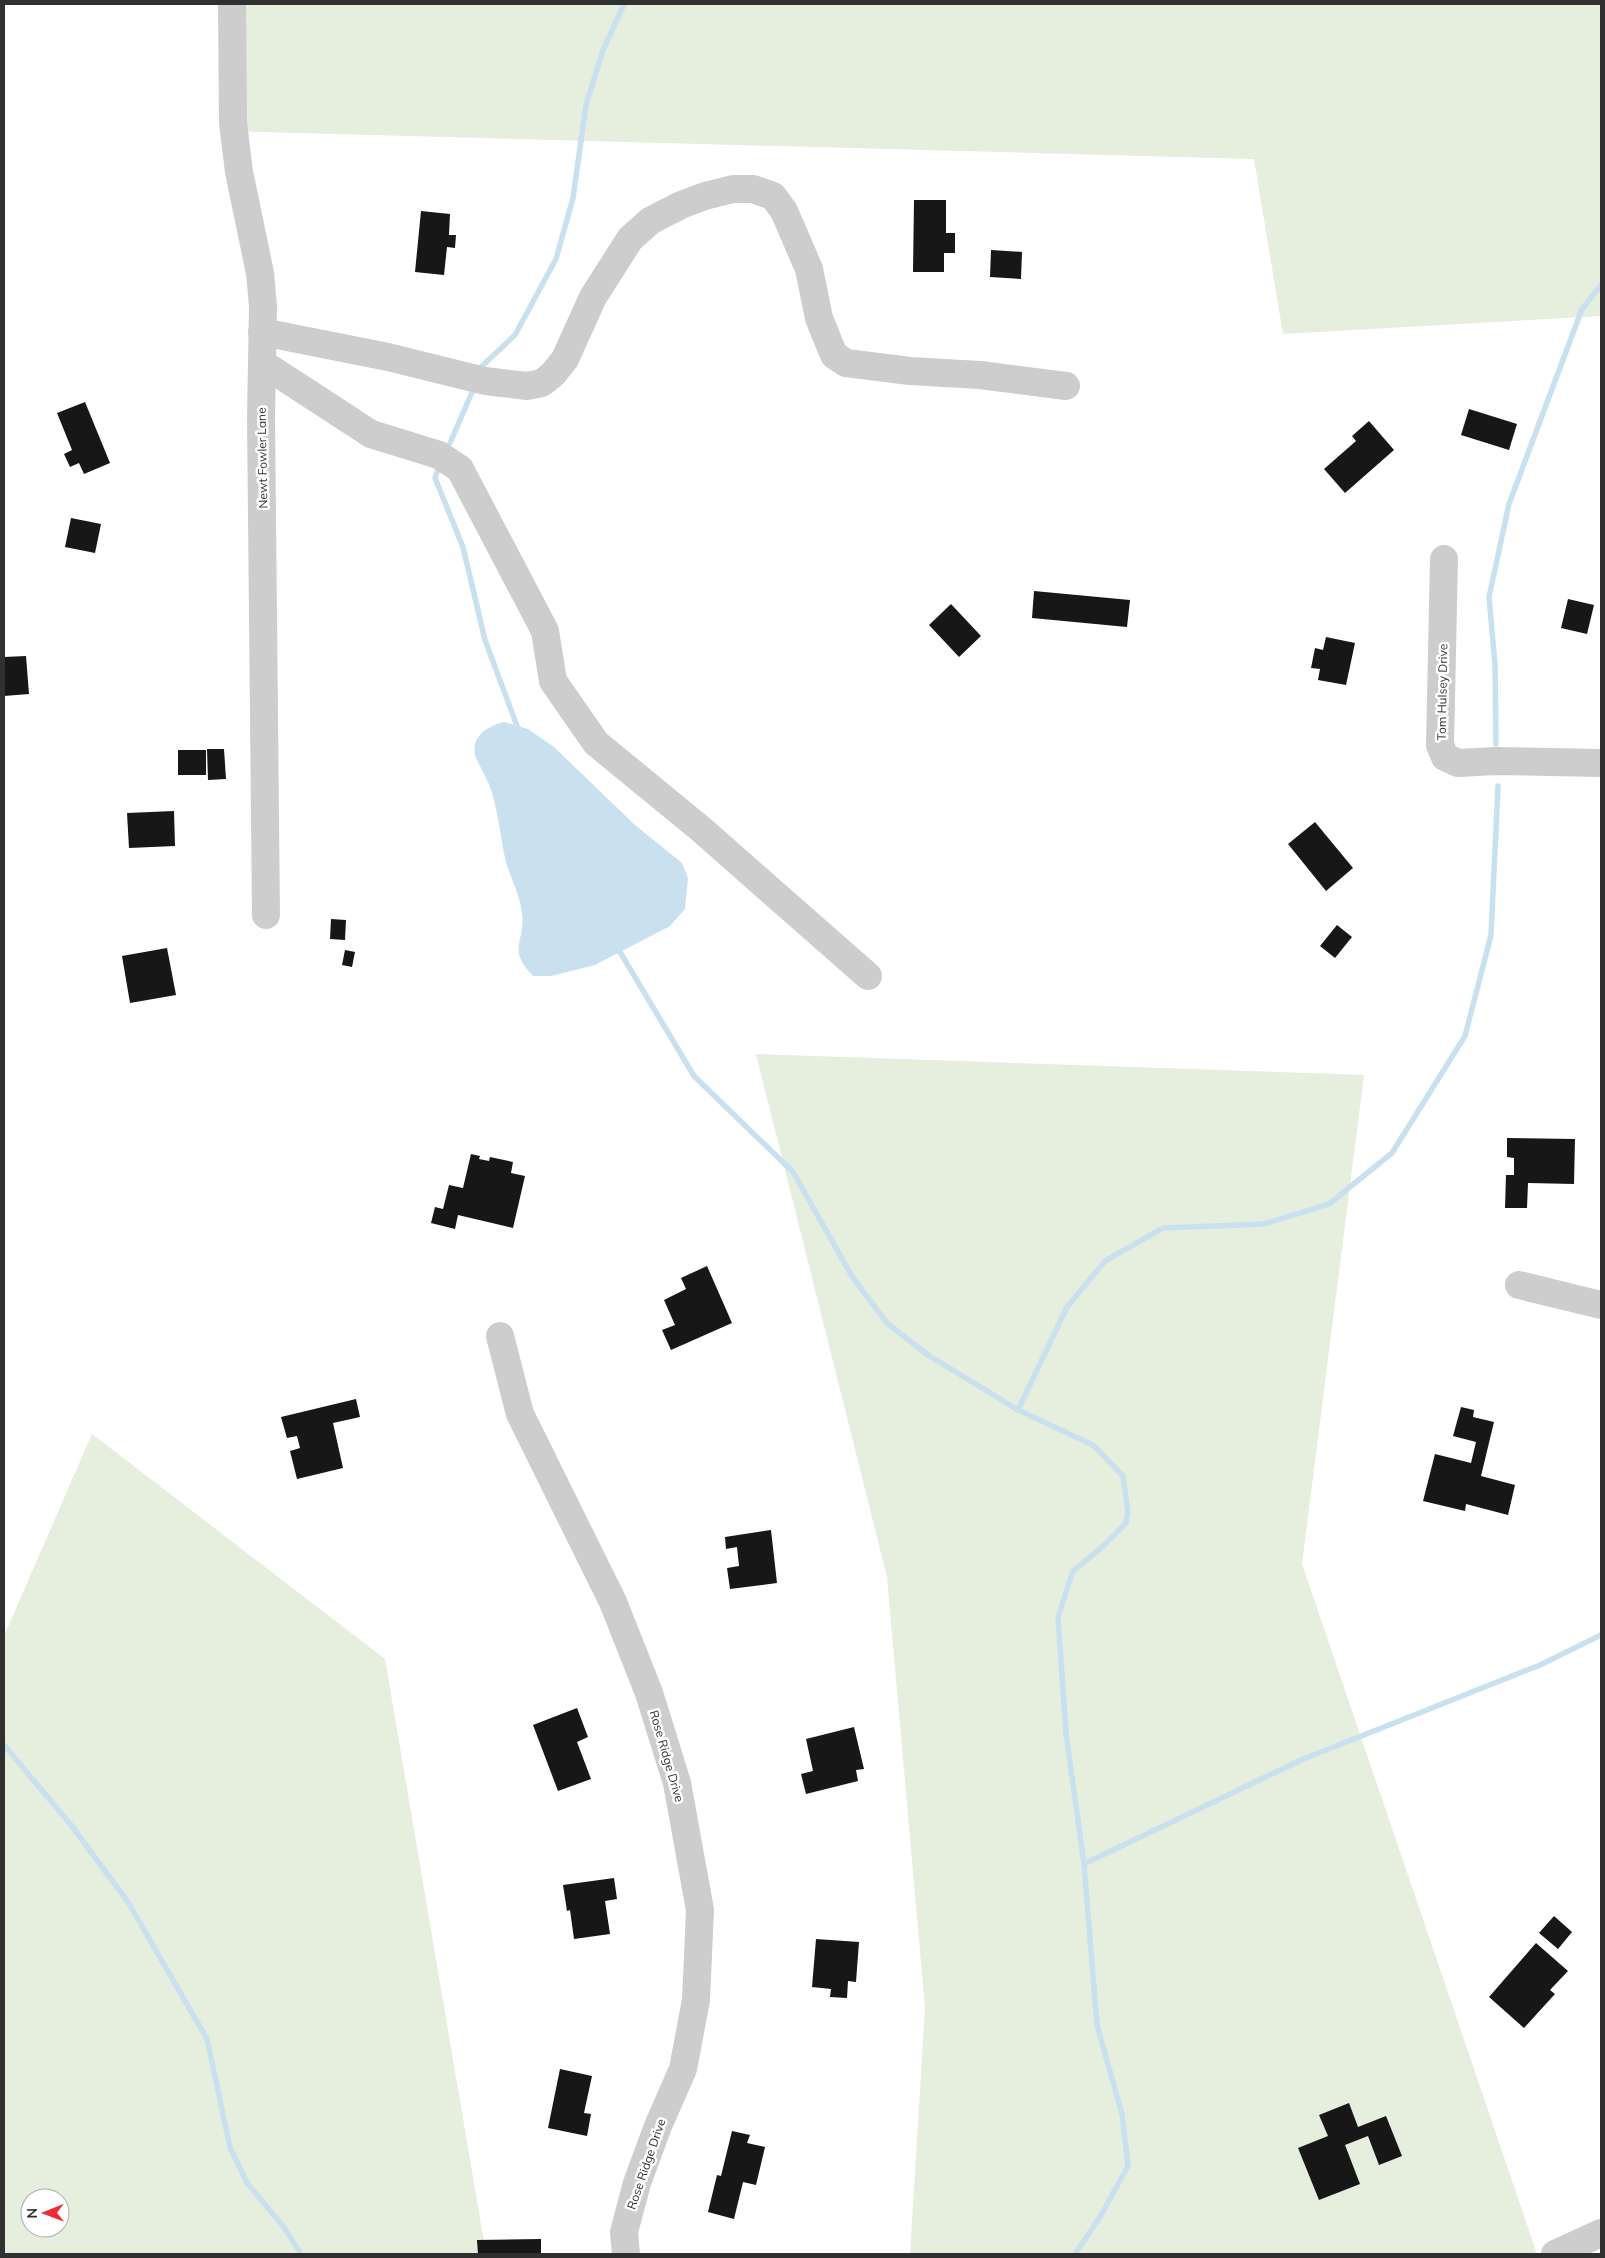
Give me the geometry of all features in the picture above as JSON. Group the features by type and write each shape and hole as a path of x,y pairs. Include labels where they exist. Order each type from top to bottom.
{"street":[{"name":"Newt Fowler Lane","path":"232,4 233,123 239,172 260,273 266,915"},
{"path":"262,332 388,357 485,381 527,386 542,384 565,359 593,297 630,239 650,221 681,205 732,189 753,189 773,196 784,211 810,269 819,318 827,338 834,355 846,363 980,375 1066,386"},
{"path":"262,363 371,434 439,454 460,468 545,631 553,681 596,743 702,830 868,976"},
{"name":"Tom Hulsey Drive","path":"1444,559 1440,744 1445,757 1458,763 1496,761 1601,763"},
{"path":"1519,1285 1601,1305"},
{"name":"Rose Ridge Drive","path":"500,1336 520,1414 613,1602 649,1693 677,1783 700,1910 696,2000 683,2069 658,2126 637,2183 624,2232 626,2254"},
{"path":"1555,2254 1601,2233"}],"green space":[{"path":"225,4 1601,4 1601,316 1283,334 1254,159 228,131"},
{"path":"756,1054 1364,1075 1302,1564 1537,2254 910,2254 925,2008 887,1577"},
{"path":"92,1434 385,1659 486,2254 4,2254 4,1636"}],"water":[{"path":"504,722 528,729 554,747 635,825 682,863 688,878 685,909 670,926 595,965 551,976 533,976 520,958 519,945 523,923 521,906 505,858 493,796 489,783 475,755 474,748 482,732"}],"building":[{"path":"914,200 946,200 946,233 955,233 955,253 944,253 944,272 913,272"},
{"path":"421,211 450,214 449,235 456,235 455,248 447,247 444,275 415,272"},
{"path":"991,250 1022,252 1021,279 990,277"},
{"path":"85,402 110,463 84,474 79,463 70,467 64,454 72,450 57,413"},
{"path":"1469,409 1517,424 1509,450 1461,435"},
{"path":"1369,421 1394,450 1345,493 1324,469 1356,441 1352,436"},
{"path":"71,518 101,524 95,553 65,547"},
{"path":"1034,591 1130,600 1127,627 1032,618"},
{"path":"1568,599 1594,605 1587,634 1561,628"},
{"path":"951,604 981,636 959,657 929,625"},
{"path":"1326,637 1355,643 1346,685 1318,680 1320,669 1311,668 1315,648 1323,650"},
{"path":"26,656 29,694 4,696 4,657"},
{"path":"207,749 224,749 226,779 208,780"},
{"path":"178,750 206,750 206,775 178,775"},
{"path":"174,811 175,846 129,848 127,813"},
{"path":"1315,822 1353,868 1326,891 1288,844"},
{"path":"331,919 346,920 345,940 330,939"},
{"path":"1337,925 1352,937 1335,958 1320,946"},
{"path":"167,948 176,995 130,1003 122,956"},
{"path":"345,950 355,952 352,967 342,965"},
{"path":"1507,1138 1575,1139 1574,1184 1528,1183 1527,1208 1505,1208 1506,1175 1514,1175 1514,1158 1507,1157"},
{"path":"471,1154 480,1156 479,1159 489,1161 490,1157 513,1162 511,1173 525,1176 513,1228 458,1215 455,1229 431,1223 435,1207 443,1209 449,1185 463,1188"},
{"path":"707,1266 732,1323 671,1350 662,1330 675,1325 664,1300 686,1289 681,1278"},
{"path":"356,1399 360,1417 333,1423 343,1468 297,1479 290,1451 300,1448 297,1436 287,1438 281,1417"},
{"path":"1461,1407 1474,1410 1473,1417 1494,1422 1481,1476 1515,1485 1508,1515 1466,1504 1465,1511 1423,1501 1435,1454 1471,1463 1476,1442 1453,1436"},
{"path":"771,1530 777,1583 730,1589 727,1568 739,1566 737,1547 726,1549 725,1537"},
{"path":"577,1708 588,1737 577,1742 591,1779 558,1791 533,1725"},
{"path":"854,1727 864,1769 856,1770 858,1781 806,1794 801,1774 813,1771 806,1739"},
{"path":"614,1878 617,1899 605,1901 610,1934 574,1939 570,1910 567,1911 563,1885"},
{"path":"1554,1916 1572,1932 1558,1949 1539,1933"},
{"path":"816,1939 859,1942 856,1982 848,1981 847,1998 830,1997 831,1989 812,1987"},
{"path":"1536,1943 1568,1971 1550,1990 1555,1994 1524,2028 1489,1997"},
{"path":"560,2069 592,2076 584,2113 591,2114 587,2136 548,2128"},
{"path":"1349,2103 1358,2127 1386,2116 1402,2156 1379,2165 1368,2136 1345,2145 1360,2184 1319,2200 1298,2148 1328,2136 1319,2115"},
{"path":"732,2131 750,2135 747,2143 765,2147 756,2185 743,2182 734,2219 708,2212 717,2175 721,2176"},
{"path":"541,2239 541,2254 478,2254 477,2240"}],"waterway":[{"path":"481,367 515,335 556,259 573,198 586,105 603,50 624,4"},
{"path":"1496,744 1495,665 1489,597 1509,504 1582,309 1601,285"},
{"path":"450,443 473,390"},
{"path":"437,472 435,478 463,547 485,640 517,726"},
{"path":"1018,1410 1067,1307 1105,1261 1163,1228 1264,1224 1329,1204 1392,1153 1465,1036 1491,935 1498,786"},
{"path":"620,952 694,1076 793,1172 853,1278 887,1323 928,1355 1018,1410 1093,1445 1123,1476 1128,1512 1126,1523 1101,1548 1073,1571 1058,1617 1066,1733 1084,1864 1097,2025 1122,2114 1128,2166 1100,2217 1075,2254"},
{"path":"1084,1864 1301,1760 1540,1665 1601,1635"},
{"path":"4,1745 71,1825 128,1902 207,2039 230,2147 247,2183 283,2226 301,2254"}]}
